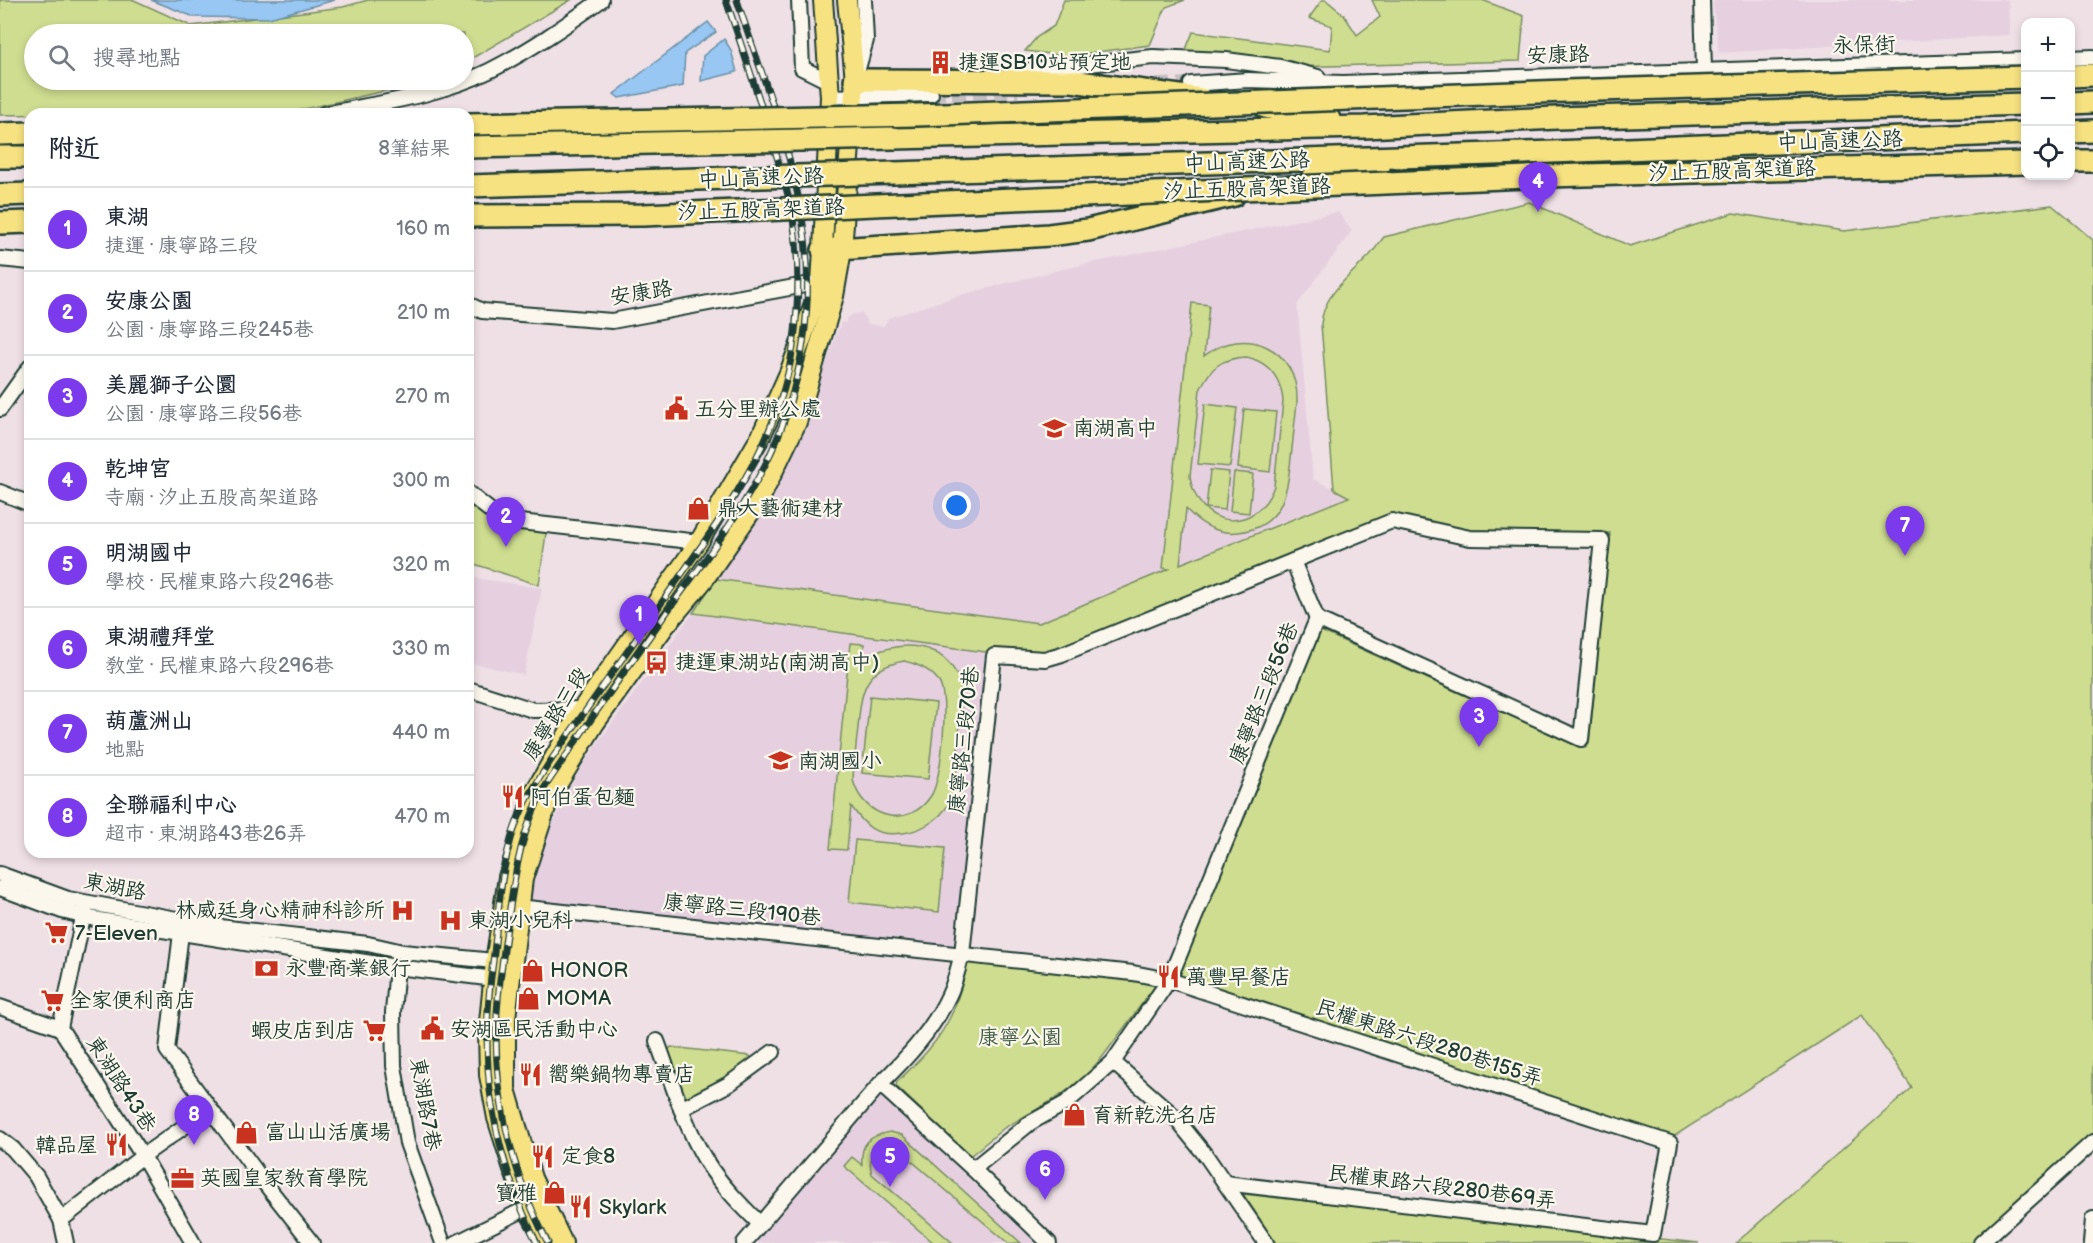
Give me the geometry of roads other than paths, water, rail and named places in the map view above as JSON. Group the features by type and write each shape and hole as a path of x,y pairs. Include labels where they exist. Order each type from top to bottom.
{"highway":[{"path":"2075,76 2093,75"},
{"path":"474,124 916,116 1566,91 2021,77"},
{"path":"854,88 928,87 938,82 1072,81 1287,110 1364,127"},
{"path":"2075,103 2093,102"},
{"name":"中山高速公路","path":"474,147 1364,127 1569,118 2021,104"},
{"path":"2075,132 2093,131"},
{"path":"0,134 24,133"},
{"name":"中山高速公路","path":"474,186 2021,134"},
{"path":"832,250 1088,231 1206,201 1314,178 1480,154"},
{"path":"0,157 24,157"},
{"path":"2075,161 2093,161"},
{"name":"汐止五股高架道路","path":"474,216 643,215 1536,176 2021,163"},
{"path":"0,195 24,194"},
{"path":"0,223 24,222"}],"main road":[{"path":"824,0 830,89 832,250"},
{"path":"832,250 854,88 847,0"},
{"name":"康寧路三段","path":"563,1243 532,1178 506,1089 506,1018 503,971 508,877 534,793 582,709 699,542 761,436 789,373 832,250"},
{"name":"康寧路三段","path":"547,1243 527,1209 497,1118 489,1075 489,1032 523,879 549,798 595,723 665,626 703,581 761,497 797,422 834,296 832,250"}],"street":[{"path":"474,76 487,72 543,42 601,0"},
{"path":"799,0 802,68 830,89 854,88 866,40 864,0"},
{"path":"1702,0 1704,70"},
{"name":"安康路","path":"928,87 965,72 1009,72 1074,67 1153,57 1226,60 1269,66 1343,83"},
{"path":"2075,58 2093,57"},
{"name":"永保街","path":"1704,70 2021,60"},
{"name":"安康路","path":"1191,84 1248,80 1343,83 1704,70"},
{"path":"354,108 432,90"},
{"path":"0,124 24,124"},
{"path":"0,259 24,261"},
{"path":"821,282 834,296"},
{"name":"安康路","path":"474,307 482,311 612,321 821,282"},
{"path":"0,409 24,375"},
{"path":"0,492 24,502"},
{"path":"474,498 502,520 699,542"},
{"name":"康寧路三段70巷","path":"744,1243 880,1084 926,1035 950,994 962,954 994,656 1045,659 1062,654 1392,521 1470,538 1602,540"},
{"name":"康寧路三段56巷","path":"973,1169 1030,1123 1066,1103 1113,1062 1169,980 1317,619 1581,739 1602,540"},
{"path":"1293,561 1317,619"},
{"path":"474,691 533,710 582,709"},
{"name":"東湖路","path":"0,874 68,899 85,909 181,933 397,967 503,971"},
{"name":"東湖路","path":"0,888 62,910 85,909 368,944 503,971"},
{"name":"康寧路三段190巷","path":"518,907 962,954"},
{"name":"東湖路43巷","path":"85,909 60,1026 143,1156 193,1243"},
{"path":"181,933 167,1050 263,1181 312,1243"},
{"name":"民權東路六段280巷155弄","path":"962,954 1133,973 1169,980 1670,1143 1653,1234"},
{"name":"東湖路7巷","path":"397,967 393,1012 394,1066 406,1143 443,1243"},
{"path":"0,1007 60,1026"},
{"path":"657,1041 681,1109 707,1162 760,1224"},
{"path":"681,1109 729,1084 772,1052"},
{"path":"1113,1062 1173,1115 1208,1157 1266,1243"},
{"path":"880,1084 973,1169 1049,1243"},
{"path":"61,1220 143,1156 209,1109"},
{"path":"0,1139 13,1149 36,1176 61,1220 66,1243"},
{"path":"1981,1243 2093,1142"},
{"name":"民權東路六段280巷69弄","path":"1225,1183 1653,1234"},
{"path":"456,1243 527,1209"},
{"path":"2091,1243 2093,1219"}],"water":[{"path":"151,0 335,0 269,18 194,17"},
{"path":"708,22 716,32 685,53 683,86 619,98 614,94"},
{"path":"724,39 731,50 737,72 701,81 703,56"}],"tunnel":[{"path":"1157,85 1191,84"},
{"path":"931,94 1018,91"}],"railway":[{"path":"537,1243 521,1208 499,1140 488,1072 489,1000 502,885 509,846 522,810 543,772 718,522 751,468 777,410 787,379 793,347 798,283 797,251 791,209 767,123 726,0"},
{"path":"548,1243 534,1214 513,1155 505,1125 497,1063 498,1000 519,856 529,822 545,787 722,536 765,465 789,406 803,344 806,312 806,248 797,189 774,107 737,0"}],"place":[{"name":"捷運SB10站預定地","path":"940,62"},
{"name":"乾坤宮","path":"1538,212"},
{"name":"五分里辦公處","path":"677,409"},
{"name":"南湖高中","path":"1055,428"},
{"name":"鼎大藝術建材","path":"699,508"},
{"name":"安康公園","path":"506,547"},
{"name":"葫蘆洲山","path":"1905,556"},
{"name":"東湖","path":"639,645"},
{"name":"捷運東湖站(南湖高中)","path":"657,662"},
{"name":"美麗獅子公圜","path":"1479,747"},
{"name":"南湖國小","path":"780,761"},
{"name":"阿伯蛋包麵","path":"512,797"},
{"name":"林威廷身心精神科診所","path":"403,910"},
{"name":"東湖小兒科","path":"450,920"},
{"name":"7-Eleven","path":"57,933"},
{"name":"永豐商業銀行","path":"267,968"},
{"name":"HONOR","path":"532,970"},
{"name":"萬豐早餐店","path":"1168,977"},
{"name":"MOMA","path":"528,998"},
{"name":"全家便利商店","path":"52,1000"},
{"name":"安湖區民活動中心","path":"432,1029"},
{"name":"蝦皮店到店","path":"374,1030"},
{"name":"嚮樂鍋物專賣店","path":"530,1074"},
{"name":"育新乾洗名店","path":"1074,1115"},
{"name":"富山山活廣場","path":"247,1132"},
{"name":"韓品屋","path":"116,1145"},
{"name":"全聯福利中心","path":"194,1145"},
{"name":"定食8","path":"543,1156"},
{"name":"英國皇家教育學院","path":"182,1178"},
{"name":"明湖國中","path":"890,1187"},
{"name":"寶雅","path":"555,1193"},
{"name":"東湖禮拜堂","path":"1045,1200"},
{"name":"Skylark","path":"581,1207"}],"park label":[{"name":"康寧公園","path":"1020,1037"}]}
